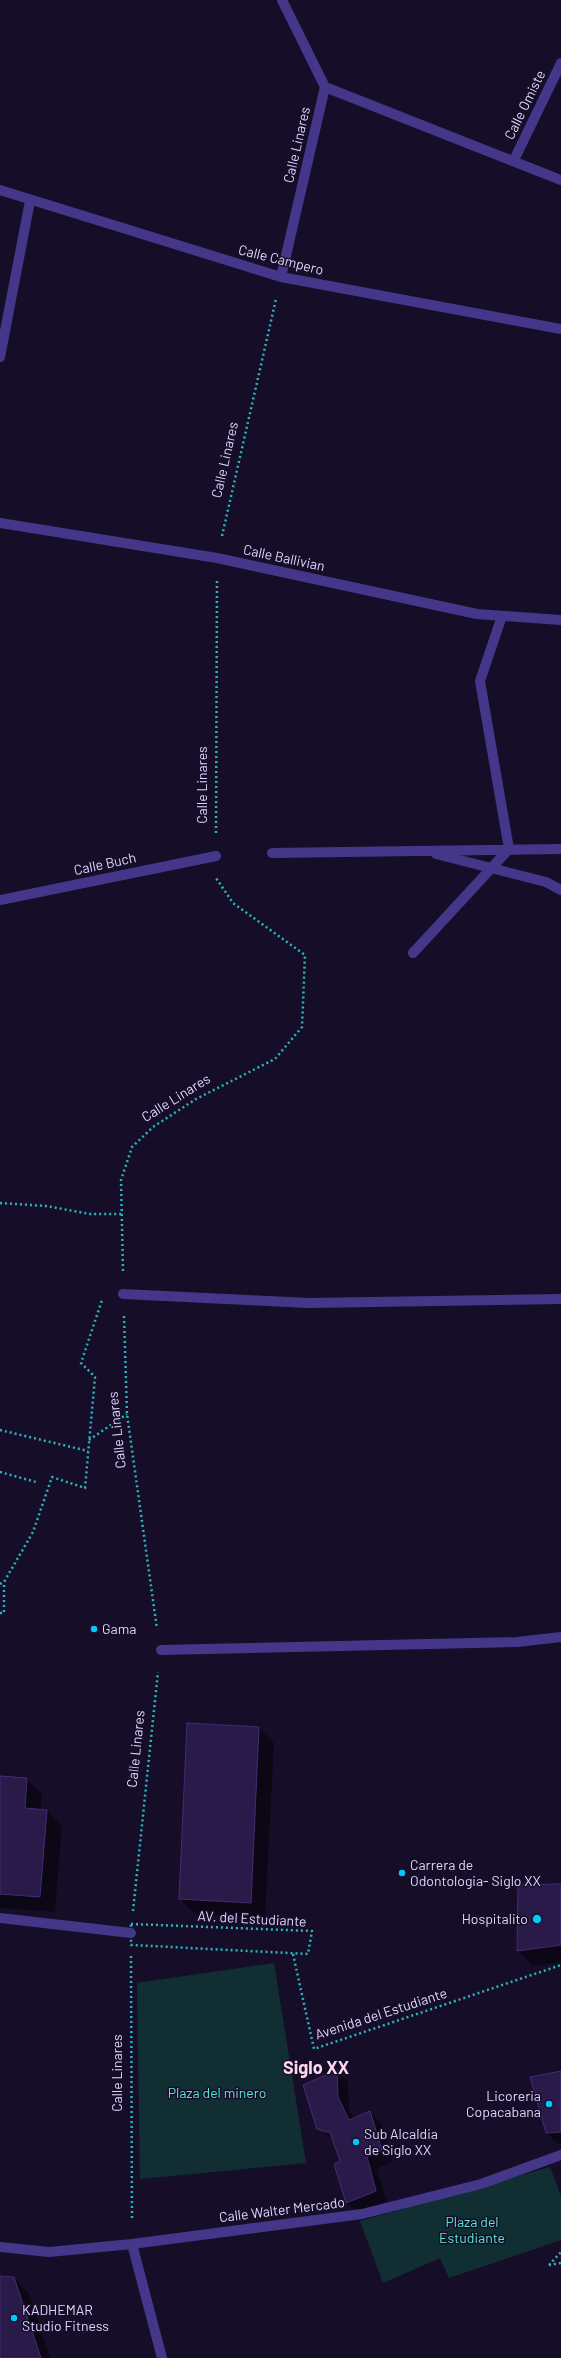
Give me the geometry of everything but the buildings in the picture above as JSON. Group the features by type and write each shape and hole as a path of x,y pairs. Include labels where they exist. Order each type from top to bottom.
{"street":[{"path":"282,0 325,87 514,160 561,180"},
{"name":"Calle Omiste","path":"514,160 561,62"},
{"name":"Calle Linares","path":"281,277 325,87"},
{"name":"Calle Campero","path":"0,190 30,201 281,277 561,330"},
{"path":"0,357 30,201"},
{"name":"Calle Ballivian","path":"0,523 217,558 477,614 561,620"},
{"path":"502,616 480,682 509,849"},
{"path":"413,952 509,849"},
{"path":"272,853 561,849"},
{"path":"422,851 546,882 561,890"},
{"name":"Calle Buch","path":"0,900 216,856"},
{"path":"123,1294 309,1303 561,1299"},
{"path":"160,1650 517,1642 561,1637"},
{"path":"0,1918 131,1929"},
{"name":"Calle Walter Mercado","path":"0,2246 50,2252 132,2244 362,2214 481,2184 561,2155"},
{"path":"132,2244 162,2358"}],"path":[{"name":"Calle Linares","path":"122,1213 121,1180 132,1147 153,1127 196,1099 275,1059 302,1027 305,955 233,903 213,873 216,856 217,558 281,277"},
{"path":"0,1203 46,1206 90,1214 122,1213 123,1279"},
{"path":"0,1613 4,1613 4,1582 33,1532 52,1478 85,1488 95,1377 81,1363 105,1292 123,1294"},
{"name":"Calle Linares","path":"123,1294 127,1414 160,1650 131,1929"},
{"path":"89,1440 127,1414"},
{"path":"0,1430 88,1451"},
{"path":"0,1472 36,1482"},
{"path":"0,1584 4,1582"},
{"path":"131,1929 131,1944 292,1954"},
{"name":"AV. del Estudiante","path":"131,1929 312,1931 308,1954 292,1954"},
{"name":"Calle Linares","path":"131,1944 132,2244"},
{"name":"Avenida del Estudiante","path":"292,1954 314,2049 561,1965"},
{"path":"561,2252 549,2265 561,2263"}],"green space":[{"name":"Plaza del minero","path":"274,1963 306,2163 140,2179 137,1983"},
{"name":"Plaza del Estudiante","path":"550,2167 561,2196 561,2240 449,2278 440,2258 383,2283 360,2221"}],"place":[{"name":"Gama","path":"94,1629"},
{"name":"Carrera de Odontologia- Siglo XX","path":"402,1873"},
{"name":"Hospitalito","path":"537,1919"},
{"name":"Licoreria Copacabana","path":"549,2104"},
{"name":"Sub Alcaldia de Siglo XX","path":"356,2142"},
{"name":"KADHEMAR Studio Fitness","path":"14,2318"}],"district":[{"name":"Siglo XX","path":"316,2068"}]}
